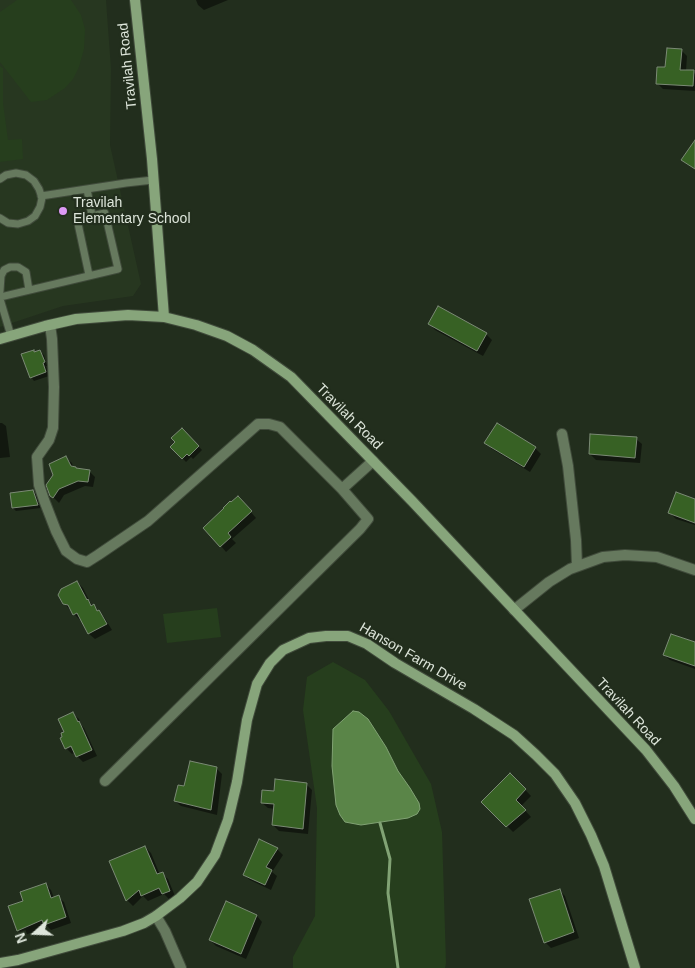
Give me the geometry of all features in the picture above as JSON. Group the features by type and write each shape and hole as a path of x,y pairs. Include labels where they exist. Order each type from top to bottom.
{"main road":[{"name":"Travilah Road","path":"134,0 153,180 164,317 196,325 227,336 253,350 291,378 419,508 646,750 674,786 695,820"},
{"path":"0,340 76,319 128,315 164,317"},
{"name":"Hanson Farm Drive","path":"0,963 18,960 122,931 144,923 180,898 197,882 215,855 228,820 237,782 247,720 257,684 270,663 283,650 309,638 348,636 367,644 514,735 555,774 575,803 604,866 634,968"}],"street":[{"path":"50,325 54,387 53,428 49,440 37,457 39,485 56,531 66,551 77,559 87,562 98,556 148,520 258,424 280,427 342,489 368,519 360,530 105,781"},
{"path":"562,434 568,466 577,566"},
{"path":"342,489 373,461"},
{"path":"514,610 549,582 570,569 603,557 625,555 657,558 695,570"},
{"path":"156,916 165,931 181,968"}],"lane":[{"path":"0,179 6,175 16,173 26,175 40,189 41,196 40,208 28,222 8,223 0,218"},
{"path":"41,196 153,180"},
{"path":"87,189 92,216"},
{"path":"11,336 2,311 0,298 118,269 105,213 78,219 89,276"},
{"path":"0,292 1,276 4,270 18,266 26,272 29,290"}],"shaded area":[{"name":"Travilah Elementary School","path":"0,0 106,0 111,69 110,145 141,284 133,296 63,306 0,327"},
{"path":"17,0 71,0 81,15 85,29 84,49 79,67 73,79 65,88 47,100 31,102 0,62 0,12"},
{"path":"0,66 3,68 3,103 8,140 22,139 23,159 0,162"},
{"path":"217,608 221,637 167,643 163,614"},
{"path":"333,662 365,680 389,711 431,784 442,832 445,968 293,968 293,957 315,916 317,808 303,710 307,677"},
{"path":"353,711 359,712 368,719 386,747 398,771 419,803 420,809 417,814 408,818 361,825 345,822 340,815 336,805 332,766 333,729"}],"building":[{"path":"667,48 682,49 680,70 694,70 693,86 656,84 657,67 665,67"},
{"path":"695,140 695,169 681,160"},
{"path":"438,306 487,333 477,351 428,324"},
{"path":"34,350 34,352 40,350 45,362 43,363 46,372 30,378 21,354"},
{"path":"497,423 536,447 524,467 484,443"},
{"path":"182,428 199,446 189,456 187,454 182,459 170,447 175,442 171,438"},
{"path":"590,434 637,437 635,458 589,454"},
{"path":"66,456 71,466 90,470 88,482 78,481 59,489 53,498 50,496 46,485 53,475 49,464"},
{"path":"33,490 38,505 12,508 10,493"},
{"path":"676,492 695,499 695,523 668,513"},
{"path":"238,496 252,511 228,533 231,537 220,547 203,528 230,501"},
{"path":"77,581 91,606 94,604 107,624 88,634 77,613 73,615 68,605 63,604 58,595 61,589"},
{"path":"671,634 695,642 695,666 663,655"},
{"path":"73,712 92,750 76,757 71,746 65,749 60,738 62,737 61,733 64,732 58,719"},
{"path":"190,761 217,767 211,810 174,801 178,785 184,786"},
{"path":"510,773 526,789 516,800 526,810 506,827 481,802"},
{"path":"275,779 307,783 303,829 272,825 274,804 261,803 262,790 274,791"},
{"path":"259,839 278,848 266,867 272,870 265,885 243,875"},
{"path":"145,846 157,874 163,872 170,891 162,894 159,888 141,896 139,890 126,901 109,861"},
{"path":"46,883 51,898 59,895 66,917 44,925 42,920 17,931 8,906 23,901 20,892"},
{"path":"560,889 574,932 544,943 529,899"},
{"path":"226,901 257,915 241,954 209,940"}],"waterway":[{"path":"380,823 390,859 388,893 398,968"}],"place":[{"name":"Travilah Elementary School","path":"63,211"}]}
